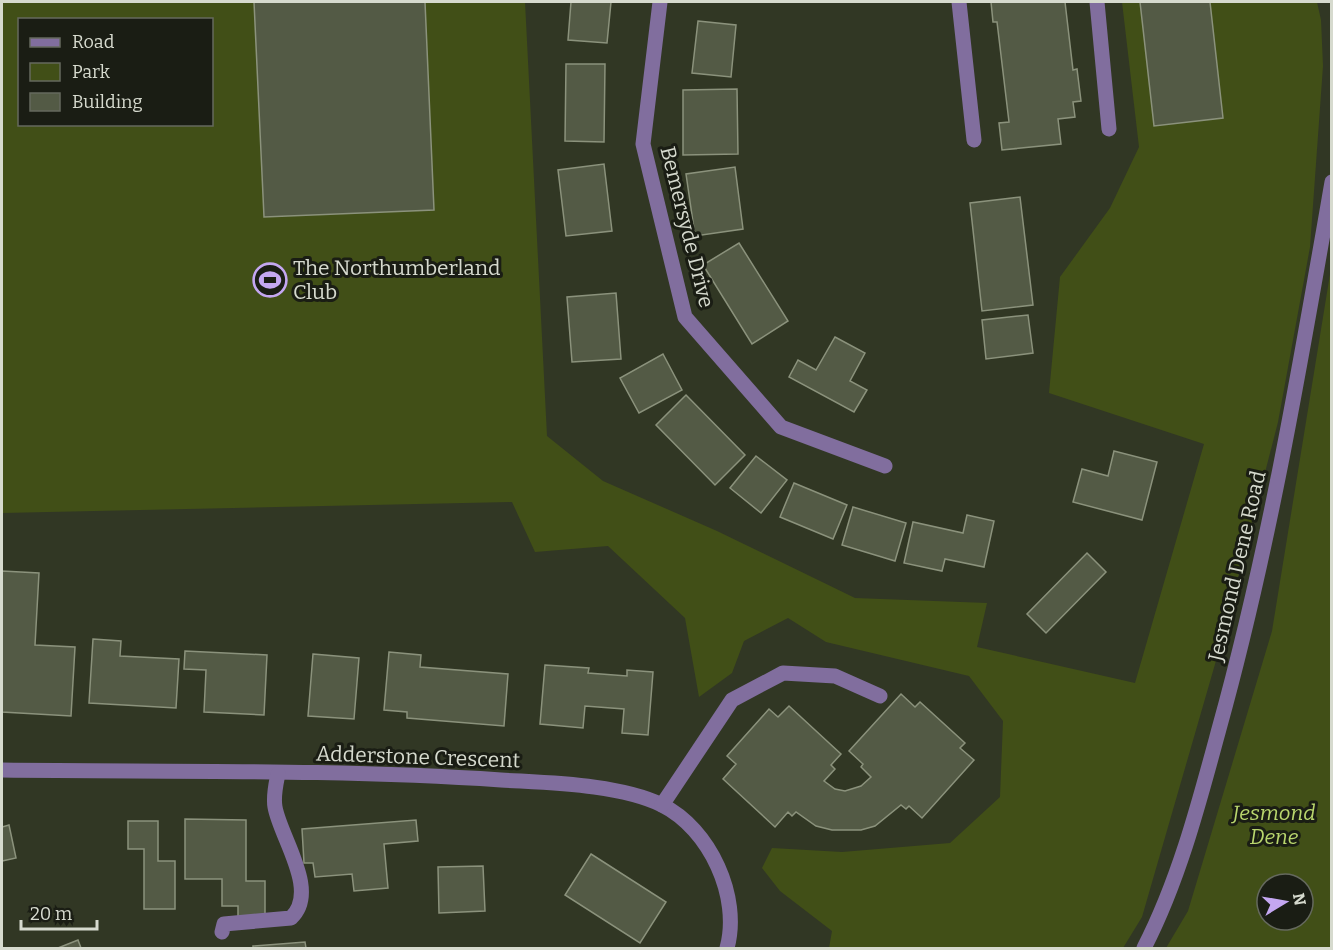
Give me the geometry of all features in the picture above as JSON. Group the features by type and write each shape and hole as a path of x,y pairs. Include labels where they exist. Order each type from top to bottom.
{"street":[{"name":"Bemersyde Drive","path":"660,2 643,144 685,317 781,427 885,466"},
{"path":"959,2 974,140"},
{"path":"1096,2 1109,129"},
{"name":"Jesmond Dene Road","path":"1144,948 1170,890 1187,840 1244,639 1292,411 1332,182"},
{"path":"662,805 732,700 783,673 835,676 880,696"},
{"name":"Adderstone Crescent","path":"2,770 451,776 601,789 662,805 681,818 699,836 717,864 726,889 730,914 727,948"},
{"path":"222,932 224,924 233,921 291,918 300,903 300,881 294,858 282,834 274,805 278,774"}],"green space":[{"path":"2,2 525,2 547,436 603,481 717,531 855,598 987,603 977,647 1135,683 1204,444 1049,393 1060,277 1110,208 1139,147 1122,2 1317,2 1321,20 1323,66 1310,247 1278,422 1222,640 1142,917 1123,948 829,948 832,931 780,891 762,868 772,848 842,852 950,843 1000,797 1003,721 969,676 826,642 788,618 744,641 732,673 699,697 685,618 608,546 535,552 512,502 2,513"},
{"name":"Jesmond Dene","path":"1331,268 1331,948 1166,948 1188,911 1272,631"}],"building":[{"path":"254,2 425,2 434,210 264,217"},
{"path":"571,2 611,2 607,43 568,40"},
{"path":"991,2 1065,2 1073,70 1077,69 1081,101 1073,102 1075,117 1058,119 1061,144 1002,150 999,123 1009,122 997,22 993,22"},
{"path":"1140,2 1210,2 1223,118 1154,126"},
{"path":"698,21 736,25 731,77 692,73"},
{"path":"566,64 605,64 604,142 565,141"},
{"path":"737,89 738,154 683,155 683,90"},
{"path":"604,164 612,231 566,236 558,170"},
{"path":"735,167 743,229 695,236 686,174"},
{"path":"1020,197 1033,305 982,311 970,203"},
{"path":"739,243 788,321 752,344 703,265"},
{"path":"616,293 621,359 572,362 567,297"},
{"path":"1028,315 1033,353 986,359 982,320"},
{"path":"835,337 865,353 850,381 867,390 854,412 789,377 798,360 816,370"},
{"path":"663,354 682,390 639,413 620,378"},
{"path":"686,395 745,455 715,485 656,425"},
{"path":"1114,451 1157,462 1142,520 1073,502 1082,469 1108,476"},
{"path":"756,456 787,480 761,513 730,488"},
{"path":"794,483 847,505 833,539 780,517"},
{"path":"853,507 906,523 895,561 842,545"},
{"path":"967,515 994,521 984,567 945,559 942,571 904,563 913,522 963,533"},
{"path":"1087,553 1106,572 1046,633 1027,614"},
{"path":"2,571 39,573 35,645 75,647 71,716 2,712"},
{"path":"93,639 121,641 120,656 179,659 176,708 89,703"},
{"path":"185,651 267,655 264,715 204,712 206,670 184,669"},
{"path":"389,652 421,655 420,667 508,674 504,726 407,718 407,712 384,710"},
{"path":"313,654 359,658 354,719 308,716"},
{"path":"545,665 589,668 588,673 627,676 627,670 653,672 648,735 622,733 624,709 585,706 583,728 540,724"},
{"path":"901,694 915,707 920,702 965,743 960,748 974,760 922,818 909,806 906,809 901,805 875,826 861,830 832,830 816,826 796,812 792,816 788,812 775,827 723,779 736,764 727,756 769,709 778,717 789,706 841,754 831,765 835,769 824,781 835,789 845,791 861,786 871,777 861,767 863,764 849,751"},
{"path":"185,819 246,820 246,881 265,881 265,918 238,917 238,906 222,906 222,879 185,879"},
{"path":"416,820 418,841 384,844 388,888 354,891 352,874 315,877 313,863 304,863 302,829"},
{"path":"128,821 158,821 158,861 175,861 175,909 144,909 144,849 128,849"},
{"path":"9,825 16,858 2,861 2,827"},
{"path":"591,854 666,902 640,943 565,895"},
{"path":"483,866 485,911 439,913 438,867"},
{"path":"78,940 81,948 58,948"},
{"path":"305,942 306,948 253,948 253,946"}],"place":[{"name":"The Northumberland Club","path":"270,280"}]}
